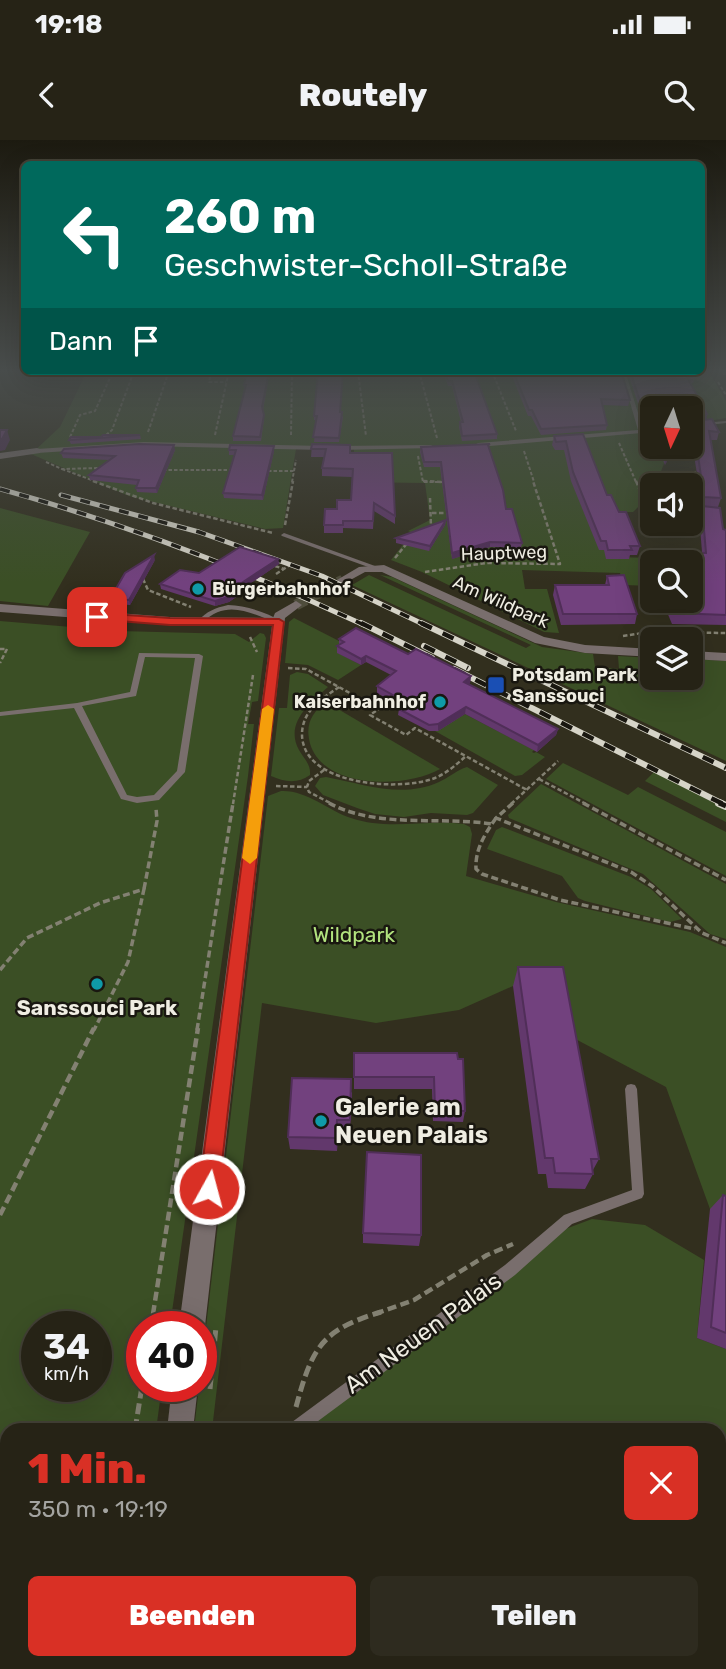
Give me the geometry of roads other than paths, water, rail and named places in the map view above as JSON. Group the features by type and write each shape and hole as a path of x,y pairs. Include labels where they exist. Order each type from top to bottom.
{"street":[{"path":"0,456 37,451"},
{"path":"343,580 373,567"},
{"name":"Am Wildpark","path":"373,567 384,568 407,577 540,640 585,649 640,652"},
{"path":"194,1311 279,616 296,606"},
{"path":"0,608 117,618 279,622"},
{"path":"703,656 726,657"},
{"path":"181,1423 183,1402"}],"lane":[{"path":"466,446 564,439"},
{"path":"37,451 144,444 299,448 439,447"},
{"path":"284,535 373,567"},
{"path":"0,714 77,705 133,694 142,655 199,656 181,772 156,798 138,800 124,797 77,705"},
{"name":"Am Neuen Palais","path":"302,1423 510,1270 568,1219 638,1194 631,1089"}],"tunnel":[{"path":"296,605 343,580"}],"railway":[{"path":"0,489 185,549 364,625"},
{"path":"61,495 199,532 322,576 425,625"},
{"path":"361,623 432,658"},
{"path":"421,623 726,768"},
{"path":"424,646 468,668"},
{"path":"454,669 723,804"},
{"path":"719,803 726,806"}],"place":[{"name":"Bürgerbahnhof","path":"198,589"},
{"name":"Potsdam Park Sanssouci","path":"496,685"},
{"name":"Kaiserbahnhof","path":"440,702"},
{"name":"Sanssouci Park","path":"97,984"},
{"name":"Galerie am Neuen Palais","path":"321,1121"}],"park label":[{"name":"Wildpark","path":"354,935"}]}
